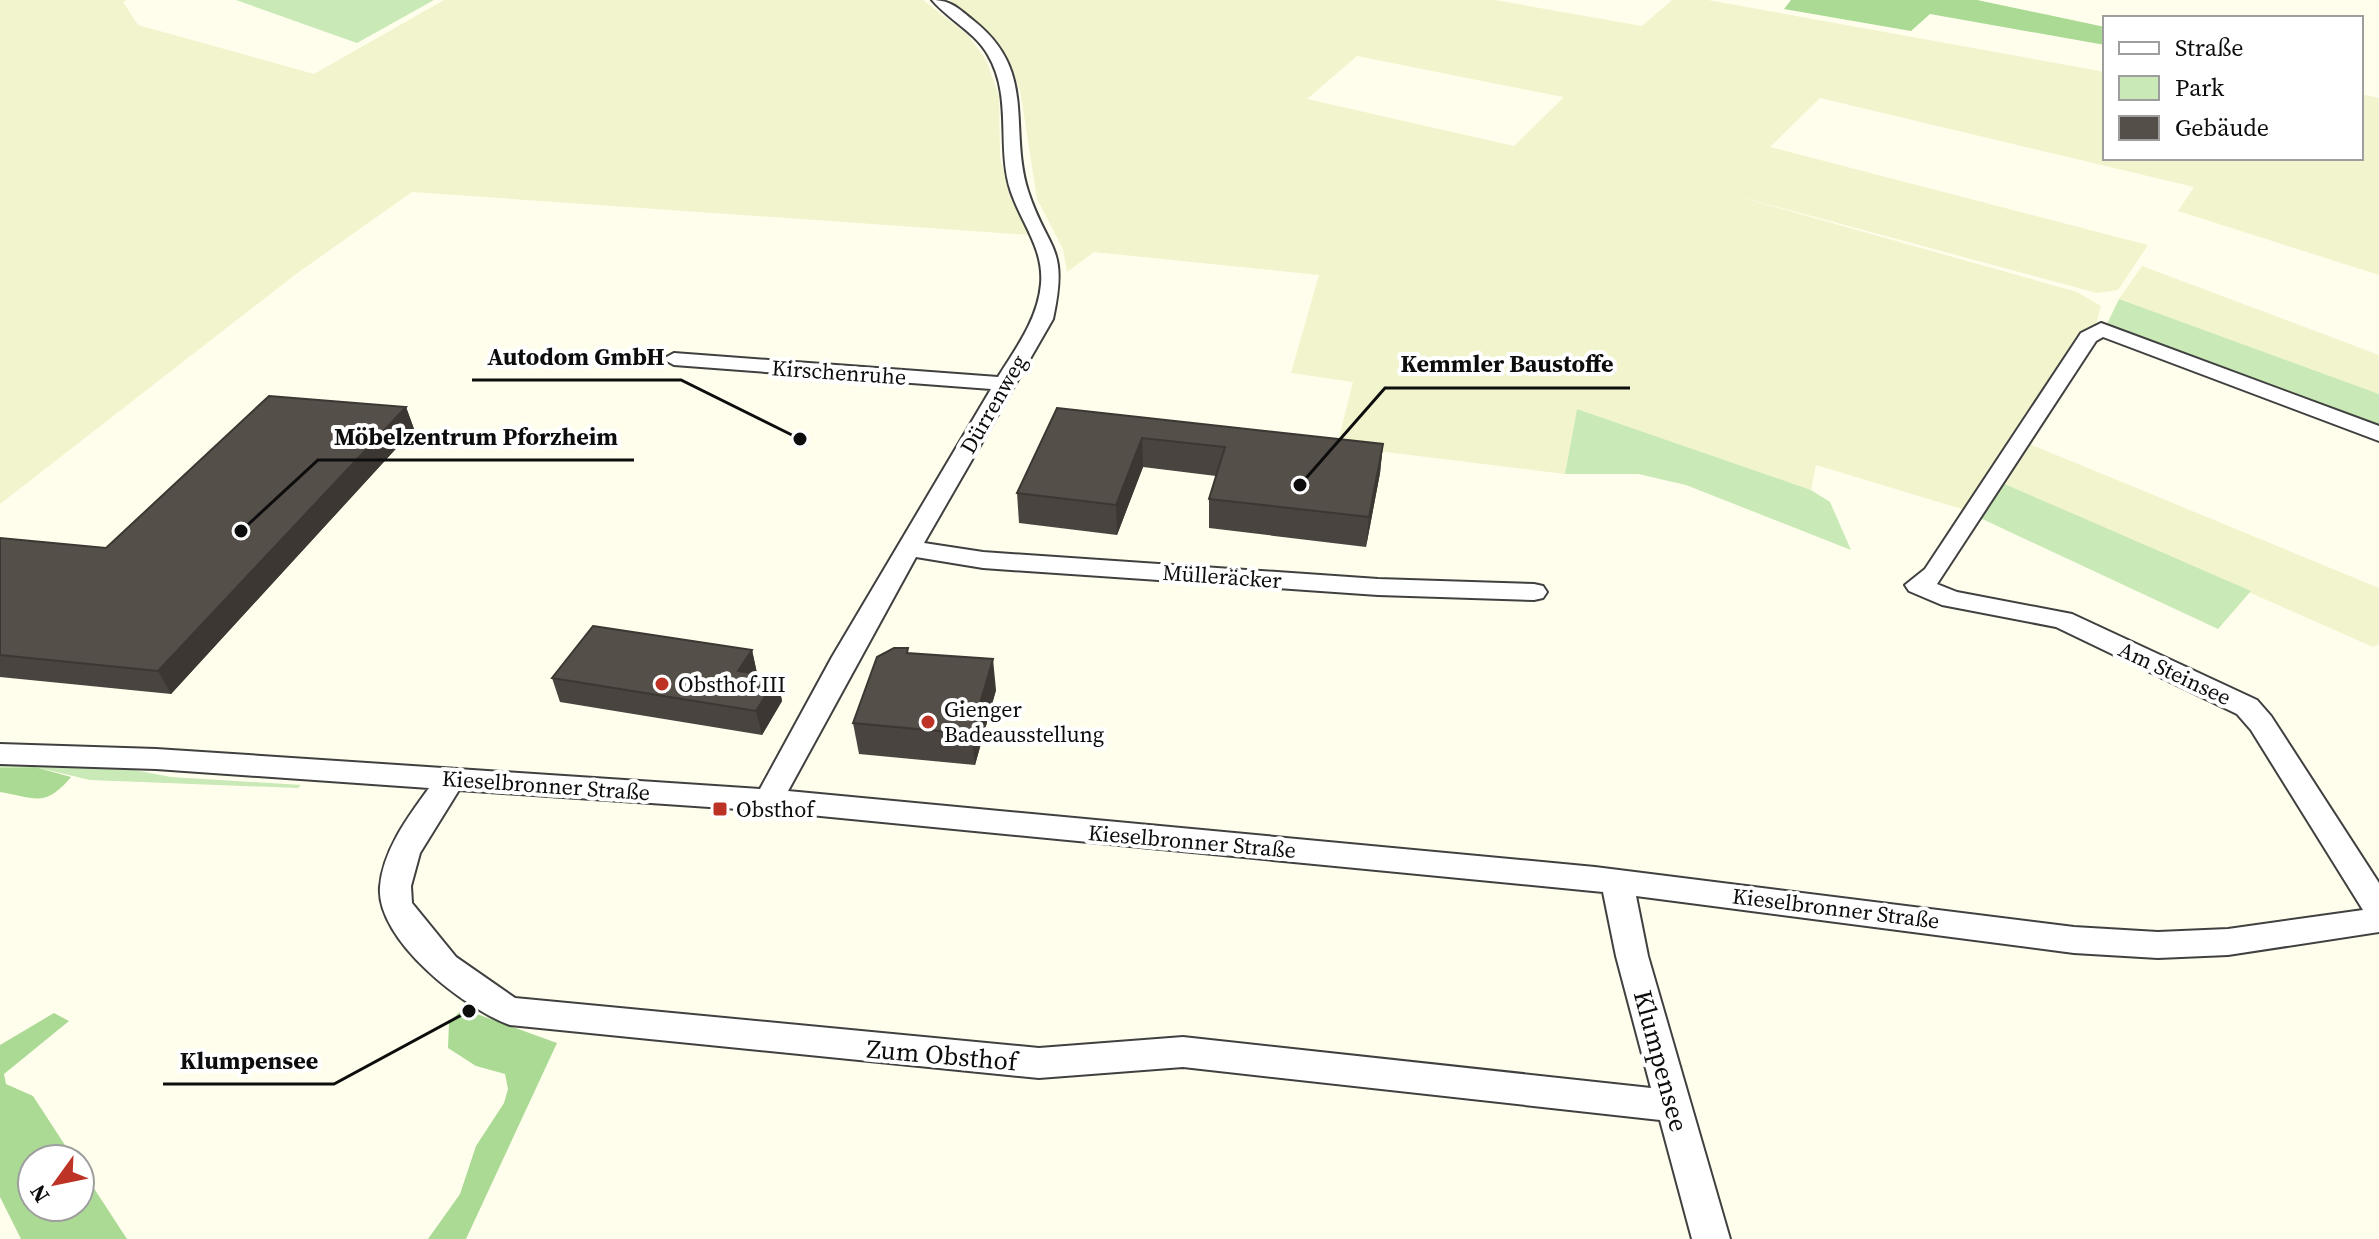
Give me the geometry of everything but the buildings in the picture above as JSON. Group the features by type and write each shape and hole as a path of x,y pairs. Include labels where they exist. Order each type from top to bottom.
{"street":[{"name":"Dürrenweg","path":"769,800 845,657 1043,319 1051,284 1049,254 1019,190 1007,76 994,51 976,30 939,0"},
{"name":"Am Steinsee","path":"2379,434 2101,329 2088,337 1934,574 1918,585 1951,599 2063,620 2247,707 2261,723 2379,909"},
{"name":"Kirschenruhe","path":"674,359 1004,384"},
{"name":"Mülleräcker","path":"910,548 983,560 1378,587 1534,592"},
{"name":"Kieselbronner Straße","path":"0,754 156,759 769,800 1617,882 2074,940 2158,945 2228,942 2379,920"},
{"name":"Zum Obsthof","path":"452,777 411,838 399,865 394,887 396,904 451,972 474,991 510,1011 1039,1063 1148,1052 1183,1052 1673,1106"},
{"name":"Klumpensee","path":"1617,882 1632,956 1711,1239"}],"green space":[{"path":"0,0 127,0 123,2 138,25 314,74 444,0 923,0 968,35 986,60 999,96 1000,156 1010,197 1030,235 412,192 296,274 0,504"},
{"path":"236,0 434,0 357,43"},
{"path":"950,0 1495,0 1642,26 1672,0 1708,0 2103,72 2103,160 2363,160 2363,94 2379,98 2379,275 2178,211 2194,187 1820,98 1770,147 2148,245 2118,290 2097,293 1726,193 2077,292 2101,306 2095,328 1965,510 1816,465 1811,490 1577,409 1565,474 1337,446 1353,382 1291,373 1319,275 1094,252 1067,272 1063,249 1037,199 1020,90 1008,60","holes":["1357,56 1563,98 1514,146 1307,99"]},
{"path":"1791,0 1977,0 2103,27 2103,45 1930,14 1911,31 1784,9"},
{"path":"2142,266 2379,355 2379,394 2119,299"},
{"path":"2119,299 2379,394 2379,433 2110,327 2107,324"},
{"path":"1577,409 1811,490 1830,502 1851,550 1686,485 1638,474 1565,474"},
{"path":"2025,442 2379,588 2379,644 2373,647 2000,482"},
{"path":"2000,482 2251,591 2218,629 1978,517"},
{"path":"0,764 113,766 171,777 301,785 298,788 90,780 35,767 0,768"},
{"path":"35,767 71,777 47,797 31,798 0,792 0,768"},
{"path":"463,1009 557,1043 466,1239 428,1239 460,1194 476,1146 504,1103 508,1089 505,1074 476,1066 448,1048 449,1022"},
{"path":"54,1013 69,1021 4,1074 6,1084 33,1096 64,1143 16,1143 16,1223 96,1223 96,1192 127,1239 21,1239 0,1197 0,1045"}],"place":[{"name":"Autodom GmbH","path":"800,439"},
{"name":"Kemmler Baustoffe","path":"1300,485"},
{"name":"Möbelzentrum Pforzheim","path":"241,531"},
{"name":"Obsthof III","path":"662,684"},
{"name":"Gienger Badeausstellung","path":"928,722"},
{"name":"Obsthof","path":"720,809"},
{"name":"Klumpensee","path":"469,1011"}]}
